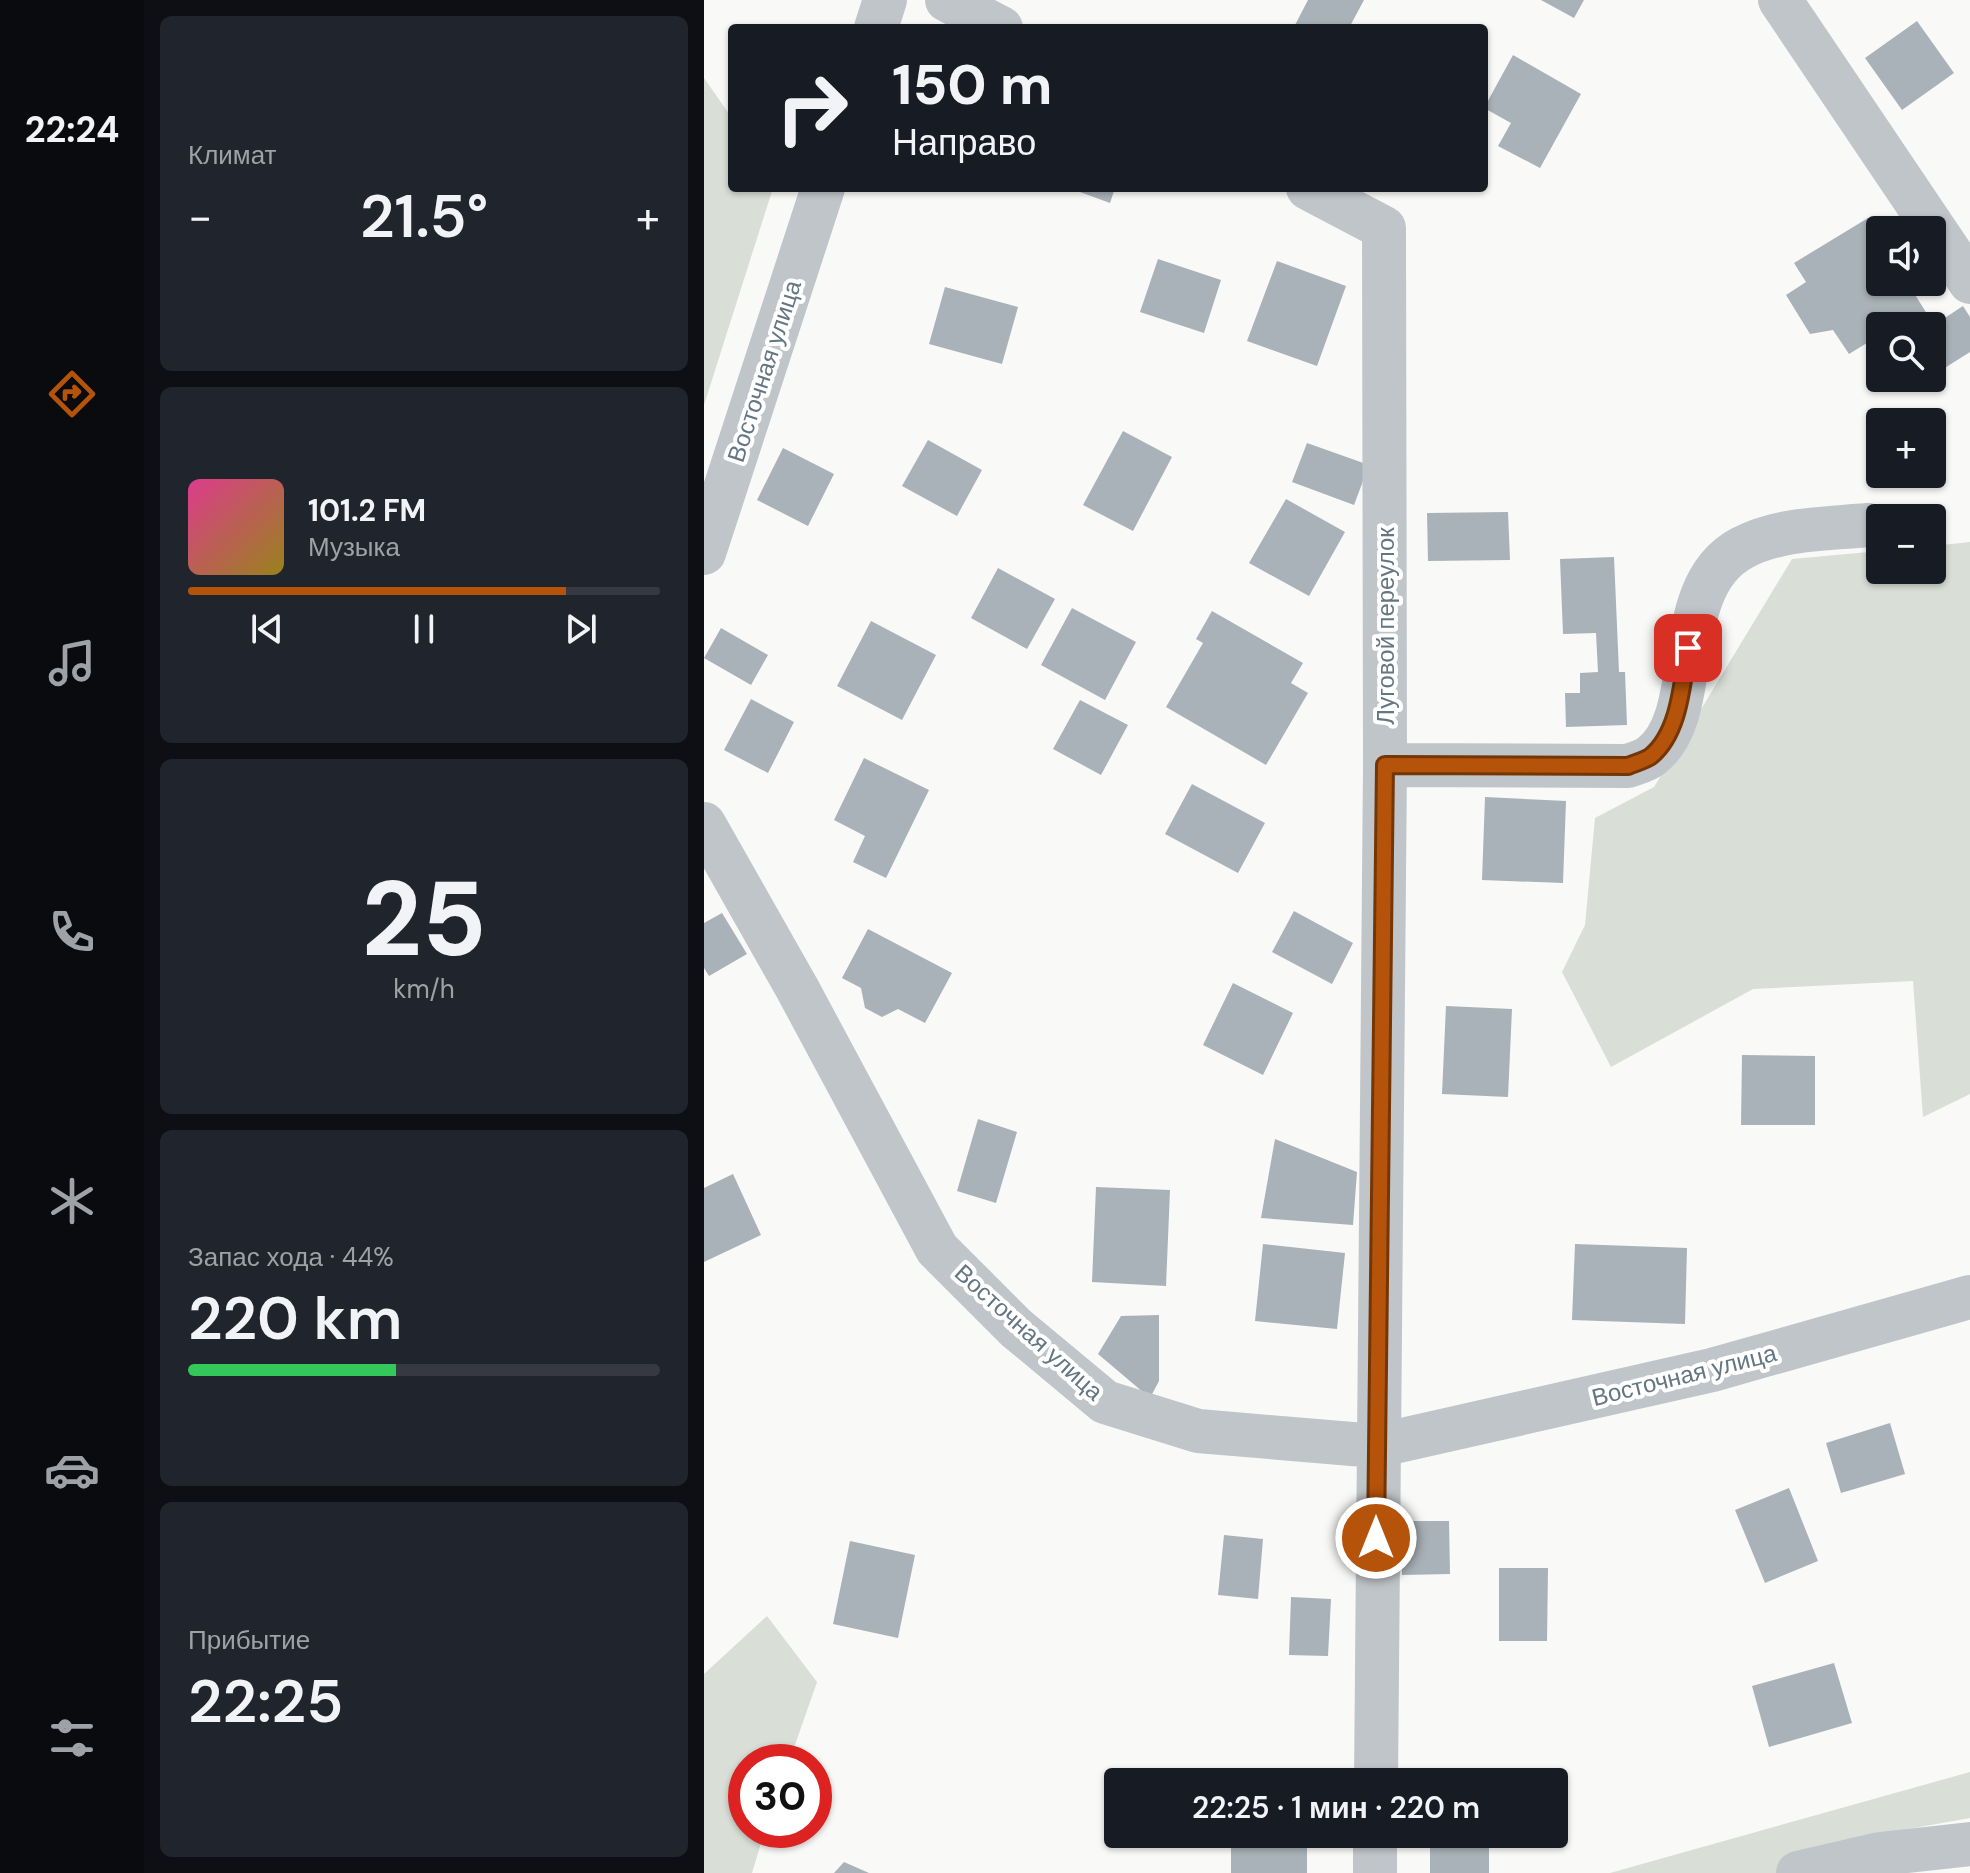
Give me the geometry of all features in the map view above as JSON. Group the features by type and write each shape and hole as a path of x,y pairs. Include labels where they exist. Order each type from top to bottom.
{"street":[{"path":"877,24 885,0"},
{"path":"947,0 993,24"},
{"path":"1780,0 1970,282"},
{"name":"Восточная улица","path":"704,553 822,192"},
{"name":"Луговой переулок","path":"1316,192 1384,228 1385,765 1376,1446 1376,1768"},
{"path":"1385,765 1628,766 1651,756 1668,733 1679,703 1693,620 1709,580 1739,549 1779,533 1866,525"},
{"name":"Восточная улица","path":"704,824 797,988 937,1249 1016,1328 1105,1402 1198,1431 1376,1446 1712,1370 1970,1297"},
{"path":"1798,1873 1880,1854 1970,1844"},
{"path":"1375,1848 1375,1873"}],"shaded area":[{"path":"704,78 728,112 728,192 772,192 704,405"},
{"path":"1970,542 1970,1094 1923,1117 1913,981 1753,989 1611,1067 1562,972 1585,925 1595,818 1654,787 1792,559 1866,552 1866,584 1946,584 1946,545"},
{"path":"767,1616 817,1682 795,1744 728,1744 728,1848 760,1848 752,1873 704,1873 704,1674"},
{"path":"1970,1772 1970,1818 1875,1835 1785,1873 1610,1873"}],"building":[{"path":"1308,0 1364,0 1351,24 1296,24"},
{"path":"1541,0 1584,0 1574,18"},
{"path":"1917,21 1954,73 1902,110 1865,58"},
{"path":"1513,55 1581,94 1540,168 1498,146 1511,123 1488,110 1488,101"},
{"path":"1080,192 1114,192 1110,203"},
{"path":"1866,219 1866,296 1916,296 1926,312 1866,312 1866,344 1849,354 1833,330 1810,334 1786,295 1806,282 1794,263"},
{"path":"1158,259 1221,280 1204,333 1140,312"},
{"path":"1277,261 1346,286 1317,366 1247,341"},
{"path":"945,287 1018,307 1002,364 929,344"},
{"path":"1963,306 1970,317 1970,352 1946,367 1946,317"},
{"path":"1123,431 1172,457 1133,531 1083,505"},
{"path":"928,440 982,470 957,516 902,486"},
{"path":"1307,443 1369,465 1354,505 1292,482"},
{"path":"783,448 834,474 808,526 757,500"},
{"path":"1286,499 1345,532 1309,596 1249,563"},
{"path":"1508,512 1510,560 1428,561 1427,513"},
{"path":"1614,557 1619,672 1625,672 1627,725 1566,727 1565,693 1580,693 1580,673 1598,672 1596,633 1563,634 1560,559"},
{"path":"998,568 1055,599 1027,649 971,618"},
{"path":"1072,608 1136,642 1105,700 1041,665"},
{"path":"1212,611 1303,663 1291,683 1308,693 1266,765 1166,707 1203,643 1196,639"},
{"path":"871,621 936,655 902,720 837,686"},
{"path":"721,628 768,655 751,685 704,658"},
{"path":"751,699 794,722 768,773 724,750"},
{"path":"1080,700 1128,725 1101,775 1053,749"},
{"path":"864,758 929,790 886,878 853,862 865,836 834,820"},
{"path":"1192,784 1265,823 1238,873 1165,834"},
{"path":"1485,797 1566,801 1563,883 1482,880"},
{"path":"1294,911 1353,943 1332,984 1272,952"},
{"path":"722,913 747,954 709,976 704,968 704,923"},
{"path":"868,929 952,973 925,1023 898,1009 882,1017 865,1008 861,988 842,978"},
{"path":"1233,983 1293,1013 1263,1075 1203,1045"},
{"path":"1446,1006 1512,1009 1508,1097 1442,1094"},
{"path":"1742,1055 1815,1056 1815,1125 1741,1125"},
{"path":"978,1119 1017,1132 996,1203 957,1191"},
{"path":"1275,1139 1357,1172 1353,1225 1261,1218"},
{"path":"733,1174 761,1235 704,1262 704,1188"},
{"path":"1096,1187 1170,1190 1166,1286 1092,1282"},
{"path":"1263,1244 1345,1253 1337,1329 1255,1321"},
{"path":"1575,1244 1687,1248 1685,1324 1572,1320"},
{"path":"1159,1315 1159,1381 1150,1398 1098,1354 1121,1316"},
{"path":"1890,1423 1905,1474 1841,1493 1826,1443"},
{"path":"1789,1488 1818,1561 1765,1583 1735,1510"},
{"path":"1402,1521 1449,1521 1450,1574 1402,1575"},
{"path":"1224,1535 1263,1539 1258,1599 1218,1595"},
{"path":"850,1541 915,1555 898,1638 833,1624"},
{"path":"1499,1568 1548,1568 1547,1641 1499,1641"},
{"path":"1291,1597 1331,1599 1328,1656 1289,1655"},
{"path":"1834,1663 1852,1723 1769,1747 1752,1686"},
{"path":"1231,1848 1307,1848 1307,1873 1231,1873"},
{"path":"1430,1848 1489,1848 1489,1873 1430,1873"},
{"path":"844,1862 869,1873 834,1873"}],"route":[{"path":"1376,1538 1385,765 1628,766 1651,756 1668,733 1679,703 1688,648"}]}
